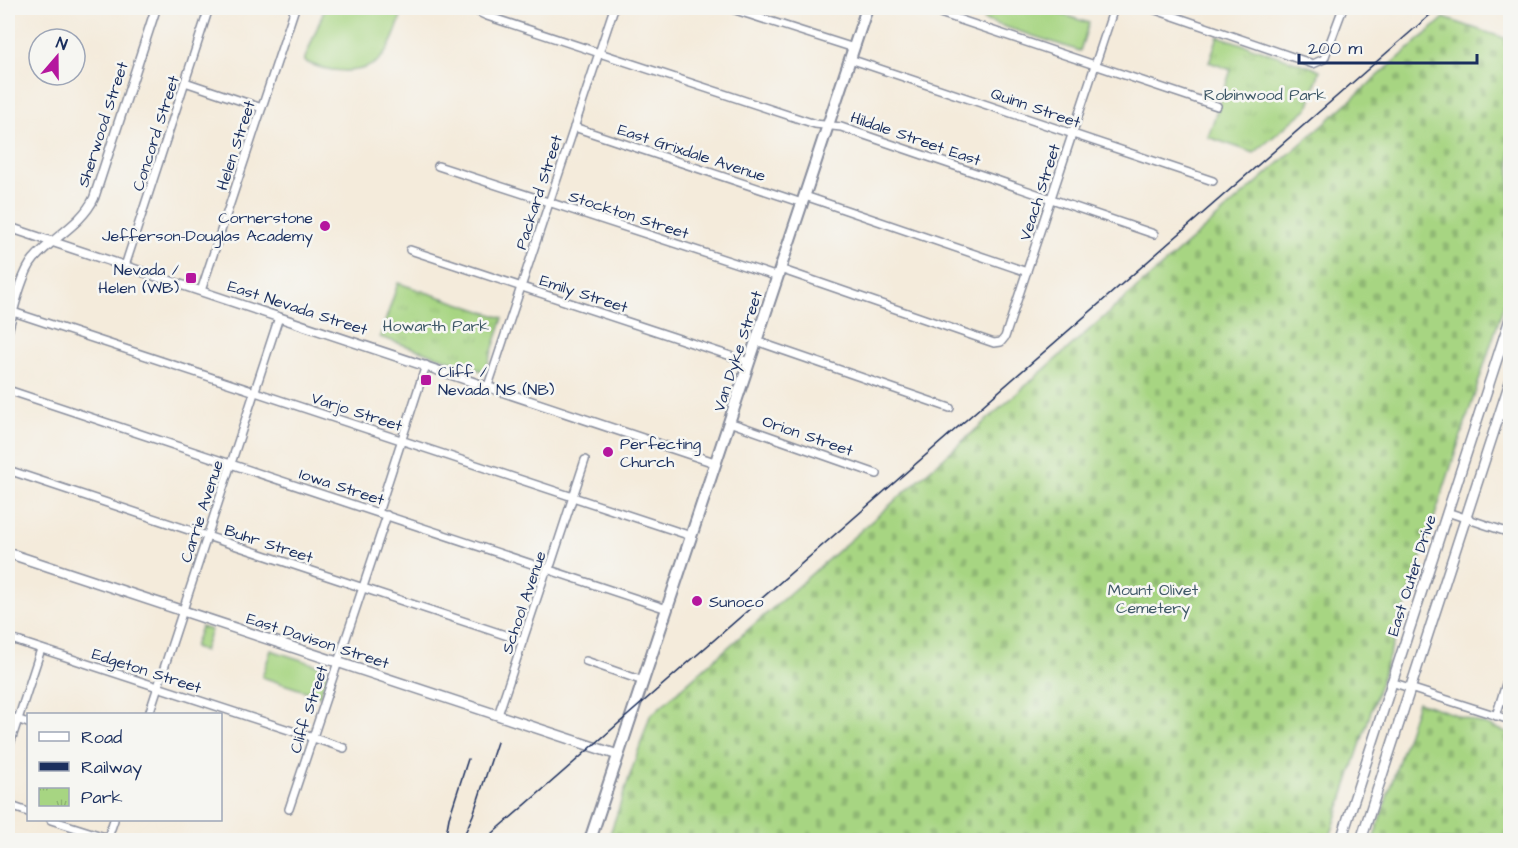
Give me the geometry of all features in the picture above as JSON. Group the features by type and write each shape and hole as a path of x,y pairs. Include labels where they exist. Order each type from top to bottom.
{"main road":[{"name":"Van Dyke Street","path":"590,840 867,8"},
{"name":"East Outer Drive","path":"1341,840 1447,512 1506,347 1510,319"},
{"path":"1360,840 1510,382"},
{"name":"East Davison Street","path":"8,553 618,755"}],"street":[{"name":"Sherwood Street","path":"8,330 28,267 35,257 86,212 94,198 156,8"},
{"name":"Concord Street","path":"125,266 209,8"},
{"name":"Helen Street","path":"201,291 295,8"},
{"name":"Hildale Street East","path":"470,8 598,53 815,124 849,129 1154,234"},
{"name":"Packard Street","path":"488,386 614,8"},
{"name":"Quinn Street","path":"729,8 1072,133 1213,181"},
{"path":"925,8 1217,106"},
{"name":"Veach Street","path":"994,344 1001,342 1005,337 1114,8"},
{"path":"1150,8 1313,64 1321,62 1326,56 1343,8"},
{"path":"185,82 262,108"},
{"name":"East Grixdale Avenue","path":"574,127 1027,272"},
{"name":"Stockton Street","path":"438,166 779,273 994,344"},
{"name":"East Nevada Street","path":"8,227 716,463"},
{"name":"Emily Street","path":"410,250 749,363"},
{"name":"Varjo Street","path":"13,312 691,536"},
{"name":"Carrie Avenue","path":"149,713 279,316"},
{"path":"756,341 950,408"},
{"path":"378,513 426,365"},
{"name":"Iowa Street","path":"8,390 667,609"},
{"name":"Orion Street","path":"729,422 878,474"},
{"name":"School Avenue","path":"498,715 585,460"},
{"name":"Buhr Street","path":"8,470 523,641"},
{"path":"1447,512 1510,533"},
{"name":"Cliff Street","path":"289,809 387,516"},
{"name":"Edgeton Street","path":"8,638 344,748"},
{"path":"8,750 41,649"},
{"path":"586,661 643,681"},
{"path":"1496,716 1510,671"},
{"path":"1391,681 1510,720"},
{"path":"8,716 27,723"},
{"path":"8,805 27,812"},
{"path":"57,821 108,839 113,821"}],"green space":[{"path":"325,8 386,8 402,12 391,43 380,59 363,68 343,71 322,68 304,61"},
{"path":"988,8 1042,8 1089,23 1080,51 984,20"},
{"name":"Mount Olivet Cemetery","path":"1444,18 1510,40 1510,286 1329,840 608,840 650,716"},
{"name":"Robinwood Park","path":"1218,36 1320,70 1308,108 1254,153 1208,137 1231,70 1209,62"},
{"name":"Howarth Park","path":"398,283 503,318 485,372 380,337"},
{"path":"201,627 211,630 204,651 194,647"},
{"path":"271,650 329,669 320,696 262,677"},
{"path":"1418,702 1510,733 1510,840 1373,840"}],"railway":[{"path":"485,840 1438,8"},
{"path":"462,840 473,815 497,742"},
{"path":"445,840 449,818 468,759"}],"place":[{"name":"Cornerstone Jefferson-Douglas Academy","path":"325,226"},
{"name":"Nevada / Helen (WB)","path":"191,278"},
{"name":"Cliff / Nevada NS (NB)","path":"426,380"},
{"name":"Perfecting Church","path":"608,452"},
{"name":"Sunoco","path":"697,601"}]}
